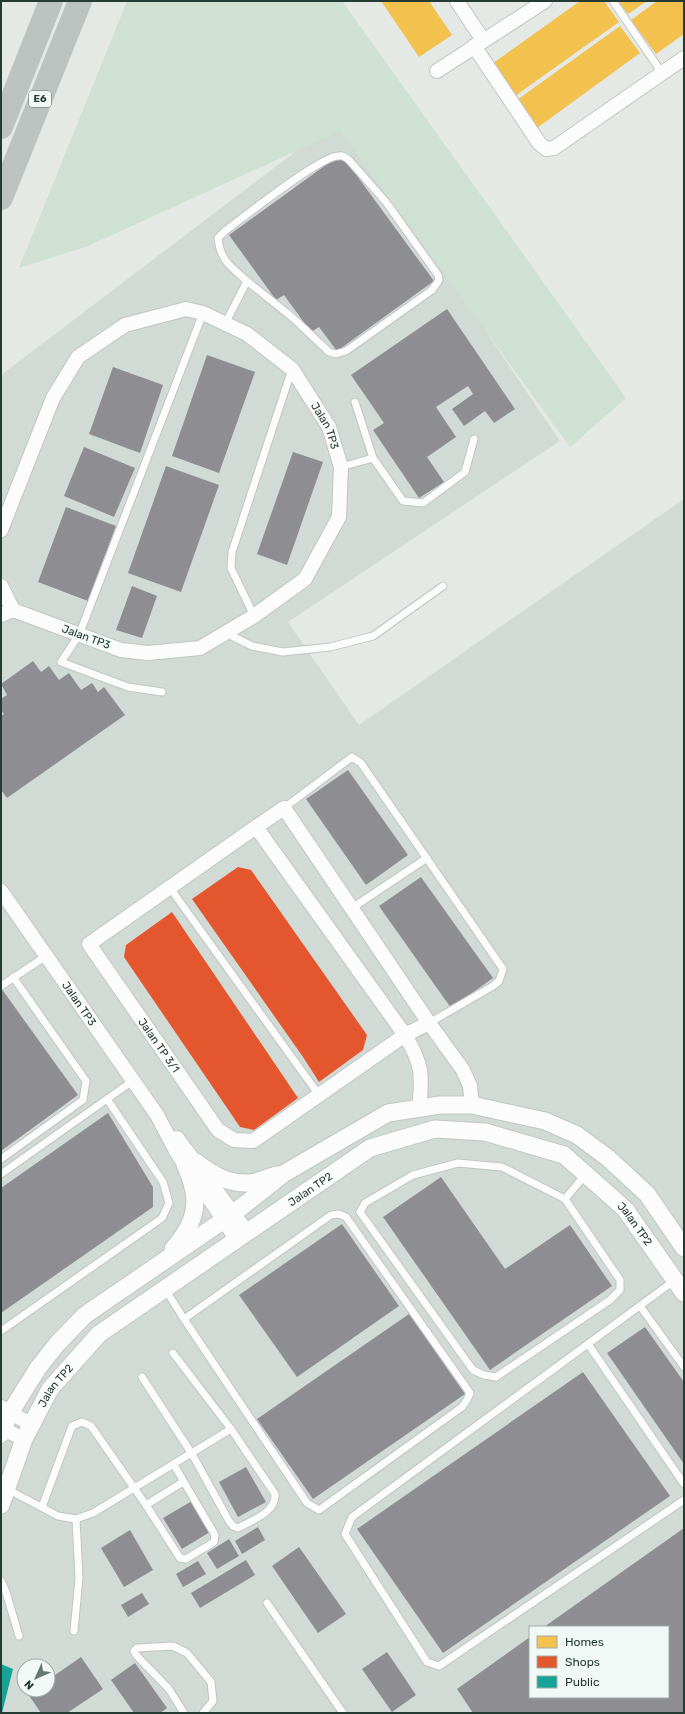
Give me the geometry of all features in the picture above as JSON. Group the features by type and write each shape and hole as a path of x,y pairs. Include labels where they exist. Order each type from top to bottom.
{"highway":[{"name":"E6","path":"1,127 51,1"},
{"name":"E6","path":"1,198 80,1"}],"street":[{"path":"457,1 478,43 539,143 546,149 554,148 684,58"},
{"path":"437,71 538,3"},
{"name":"Jalan TP3","path":"1,530 53,398 78,357 125,325 186,309 203,313 247,334 292,369 328,427 341,467 339,518 305,580 254,616 200,648 148,653 121,650 79,635 7,613"},
{"path":"1,586 7,613"},
{"path":"284,808 429,1023 463,1070 470,1086 472,1106"},
{"name":"Jalan TP 3/1","path":"284,808 90,944 218,1130 234,1140 253,1141 405,1035 429,1023"},
{"path":"256,827 405,1035 416,1054 421,1070 422,1084 419,1108"},
{"name":"Jalan TP3","path":"1,891 242,1236"},
{"name":"Jalan TP2","path":"2,1430 6,1410 57,1344 85,1315 229,1216 283,1174 388,1113 440,1105 472,1106 545,1121 577,1135 608,1158 647,1194 684,1248"},
{"name":"Jalan TP2","path":"1,1505 27,1431 50,1389 99,1334 370,1148 435,1129 485,1132 564,1155 625,1209 679,1287"},
{"path":"191,1163 213,1176 232,1182 251,1183 283,1174"},
{"path":"160,1264 181,1240 190,1227 194,1215 196,1200 191,1163"},
{"path":"6,1410 27,1431"},
{"path":"2,1430 27,1431"}],"lane":[{"path":"613,1 662,73"},
{"path":"337,156 344,156 349,160 386,202 438,275 439,280 432,290 346,351 336,354 329,352 292,318 246,281 227,264 219,250 218,238 225,231 307,172 337,156"},
{"path":"225,324 246,281"},
{"path":"162,692 128,687 61,662 79,635 203,313"},
{"path":"254,616 231,568 232,552 292,369"},
{"path":"355,402 374,458 403,501 424,503 465,472 474,439"},
{"path":"341,467 374,458"},
{"path":"226,633 252,646 283,652 330,647 373,636 443,586"},
{"path":"284,808 352,757 361,763 503,969 499,981 493,986 429,1023"},
{"path":"352,908 427,858"},
{"path":"170,888 319,1095"},
{"path":"1,986 46,956"},
{"path":"1,1159 83,1100 86,1081 13,978"},
{"path":"1,1174 134,1080"},
{"path":"1,1331 162,1218 169,1203 163,1182 107,1099"},
{"path":"458,1163 502,1167 565,1199 620,1280 620,1290 610,1300 496,1377 484,1375 473,1370 360,1212 365,1203 413,1175 458,1163"},
{"path":"565,1199 586,1174"},
{"path":"165,1289 184,1319 307,1503 320,1510 462,1407 470,1393 346,1217 338,1214 331,1215 184,1319"},
{"path":"679,1287 640,1306 352,1517 346,1534 427,1662 439,1666 684,1500"},
{"path":"640,1306 684,1367"},
{"path":"588,1344 684,1484"},
{"path":"142,1377 192,1454 233,1526 238,1528 271,1509 275,1502 274,1494 231,1429 173,1353"},
{"path":"42,1507 72,1426 82,1422 91,1426 135,1488 180,1558 186,1559 214,1542 215,1535 174,1465"},
{"path":"6,1489 58,1516 76,1519 93,1514 231,1429"},
{"path":"146,1505 183,1482"},
{"path":"74,1631 79,1578 76,1519"},
{"path":"1,1581 6,1592 19,1636"},
{"path":"267,1603 343,1713"},
{"path":"184,1713 169,1689 136,1655 134,1651 137,1648 173,1646 187,1653 211,1682 213,1701 203,1713"}],"shaded area":[{"path":"341,117 560,441 288,622 359,725 684,499 684,1713 1,1713 1,375"}],"green space":[{"path":"127,1 342,1 626,398 570,447 340,131 88,246 19,268"}],"building: Homes":[{"path":"381,1 429,1 452,35 419,57"},
{"path":"580,1 604,1 619,22 515,96 492,64"},
{"path":"618,1 647,1 628,14"},
{"path":"657,1 684,1 684,34 656,54 631,20"},
{"path":"620,26 640,53 537,128 517,100"}],"building: Shops":[{"path":"238,867 251,870 367,1035 363,1050 319,1082 192,899"},
{"path":"172,912 298,1098 254,1130 240,1127 124,957 126,945"}],"building: Public":[{"path":"1,1664 13,1669 2,1713 1,1713"}],"building: Industry":[{"path":"341,154 434,281 337,351 319,327 311,332 284,295 276,300 229,235"},
{"path":"447,309 515,409 494,423 485,411 464,426 452,409 473,394 468,386 436,407 456,437 427,457 444,482 419,498 373,430 384,423 351,375"},
{"path":"207,355 255,372 219,473 172,456"},
{"path":"113,367 163,385 140,453 89,434"},
{"path":"84,447 135,468 114,517 64,496"},
{"path":"293,452 323,462 287,565 257,554"},
{"path":"166,466 219,485 181,592 128,573"},
{"path":"66,507 116,526 88,601 38,582"},
{"path":"132,586 157,596 142,638 116,630"},
{"path":"33,661 41,672 49,666 59,680 69,673 81,690 92,683 98,692 104,687 125,715 7,798 1,790 1,716 4,714 1,710 1,699 7,695 1,684"},
{"path":"348,770 408,855 366,885 306,799"},
{"path":"421,877 493,978 451,1008 379,906"},
{"path":"1,988 78,1095 1,1151"},
{"path":"108,1113 153,1187 153,1207 1,1313 1,1188"},
{"path":"441,1177 505,1269 570,1225 612,1286 490,1370 383,1217"},
{"path":"342,1224 399,1306 297,1377 239,1295"},
{"path":"409,1314 465,1394 313,1499 257,1419"},
{"path":"645,1327 684,1382 684,1464 607,1353"},
{"path":"583,1372 670,1496 443,1653 357,1529"},
{"path":"246,1467 266,1502 238,1517 219,1482"},
{"path":"192,1501 210,1532 182,1549 163,1518"},
{"path":"258,1527 265,1540 242,1554 235,1541"},
{"path":"684,1528 684,1713 473,1713 457,1689 529,1638 529,1698 669,1698 669,1626 545,1626"},
{"path":"130,1530 153,1570 124,1587 101,1548"},
{"path":"229,1539 239,1556 217,1569 207,1553"},
{"path":"299,1547 346,1614 318,1633 272,1566"},
{"path":"246,1560 255,1575 200,1608 191,1593"},
{"path":"198,1561 206,1574 183,1587 176,1574"},
{"path":"142,1593 149,1604 128,1617 121,1605"},
{"path":"387,1652 416,1695 392,1712 362,1669"},
{"path":"81,1657 103,1689 67,1713 41,1713 31,1698 56,1698 56,1674"},
{"path":"135,1663 167,1708 160,1713 134,1713 111,1680"}]}
